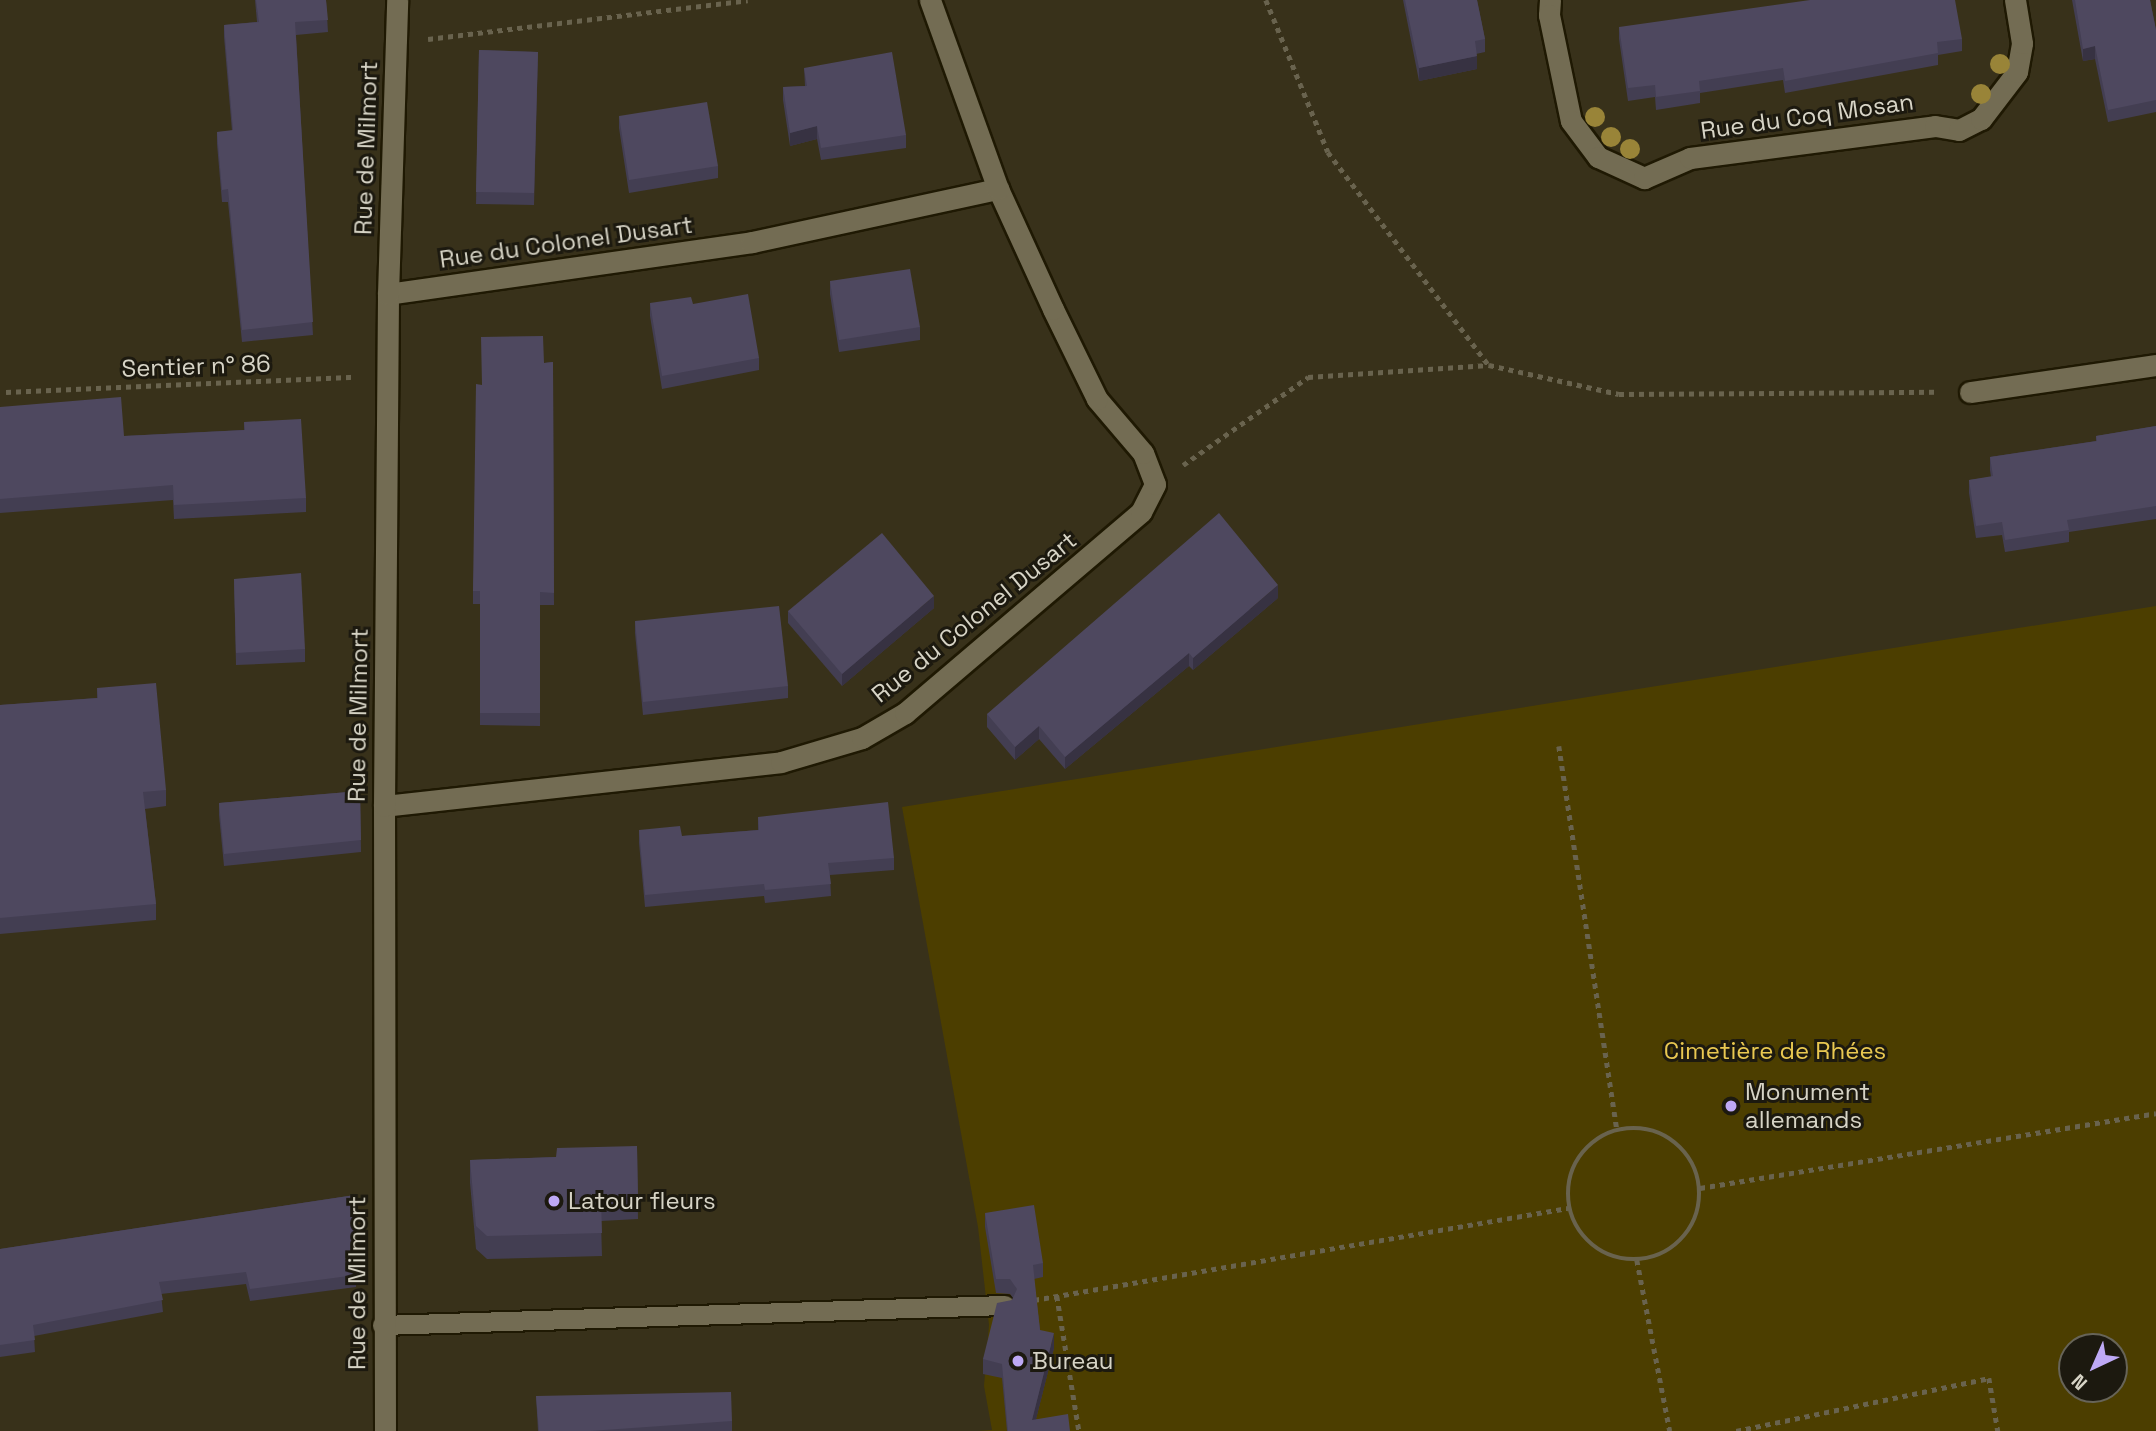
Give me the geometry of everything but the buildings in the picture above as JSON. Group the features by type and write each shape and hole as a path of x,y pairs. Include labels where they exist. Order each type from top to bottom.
{"street":[{"name":"Rue de Milmort","path":"385,1431 382,1325 388,294 397,0"},
{"path":"930,0 998,189 1097,399 1143,453 1155,484"},
{"name":"Rue du Coq Mosan","path":"1550,0 1549,15 1571,121 1598,157 1644,178 1690,159 1935,126 1959,130 1990,110 2017,72 2022,43 2015,0"},
{"name":"Rue du Colonel Dusart","path":"388,294 752,242 998,189"},
{"path":"1970,392 2156,365"},
{"name":"Rue du Colonel Dusart","path":"384,806 781,762 862,737 905,713 1081,565 1140,512 1155,484"}],"lane":[{"path":"382,1325 1005,1305"}],"path":[{"path":"396,40 748,0"},
{"path":"1266,0 1328,152 1489,365"},
{"path":"1155,484 1308,377 1489,365 1619,394 1970,392"},
{"name":"Sentier n° 86","path":"6,392 388,376"},
{"path":"1559,746 1617,1129"},
{"path":"1700,1188 2156,1113"},
{"path":"1639,1127 1676,1142 1688,1154 1700,1188 1692,1227 1678,1244 1659,1256 1637,1260 1615,1258 1595,1248 1579,1233 1568,1208 1571,1171 1581,1152 1617,1129 1639,1127"},
{"path":"1005,1305 1568,1208"},
{"path":"1637,1260 1670,1431"},
{"path":"1057,1296 1079,1431"},
{"path":"1736,1431 1989,1378 1998,1431"}],"green space":[{"name":"Cimetière de Rhées","path":"2156,606 2156,1431 978,1431 992,1430 984,1386 989,1325 978,1227 902,807"}],"place":[{"name":"Monument allemands","path":"1731,1106"},
{"name":"Latour fleurs","path":"554,1201"},
{"name":"Bureau","path":"1018,1361"}]}
